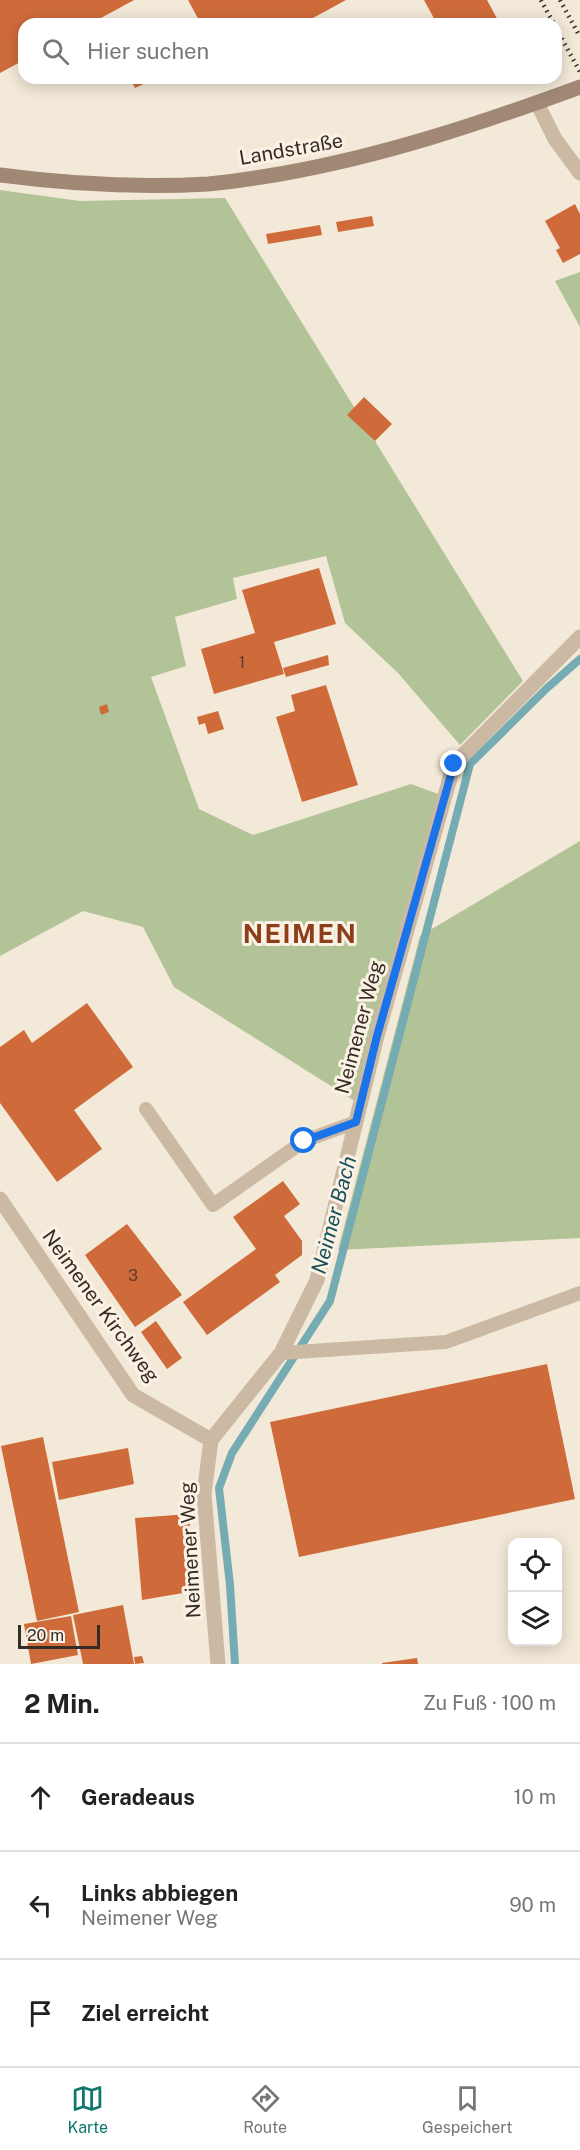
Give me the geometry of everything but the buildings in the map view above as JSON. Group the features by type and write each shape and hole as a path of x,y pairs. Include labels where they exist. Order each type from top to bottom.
{"main road":[{"name":"Landstraße","path":"0,175 69,184 208,184 250,179 326,166 391,150 478,124 580,87"}],"street":[{"path":"537,103 555,139 580,174"},
{"name":"Neimener Weg","path":"218,1664 204,1494 212,1440 281,1353 316,1280 377,1036 454,764 580,638"},
{"name":"Neimener Kirchweg","path":"0,1199 134,1395 212,1440"}],"lane":[{"path":"146,1109 213,1205 304,1141 356,1122"},
{"path":"281,1353 446,1342 580,1293"}],"green space":[{"path":"0,190 80,201 225,198 523,681 460,745 398,673 345,623 326,556 233,578 237,599 175,617 186,666 151,677 199,809 253,835 411,784 441,795 358,1103 174,987 143,927 83,911 0,956"},
{"path":"580,272 580,327 555,281"},
{"path":"580,841 580,1238 338,1250 420,936"}],"waterway":[{"name":"Neimer Bach","path":"235,1664 230,1585 219,1488 232,1453 330,1301 470,764 580,659"}],"railway":[{"path":"541,0 551,18"},
{"path":"560,0 580,37"},
{"path":"562,39 580,72"}],"district":[{"name":"NEIMEN","path":"300,934"}],"route":[{"path":"304,1141 356,1122 377,1036 454,764"}]}
